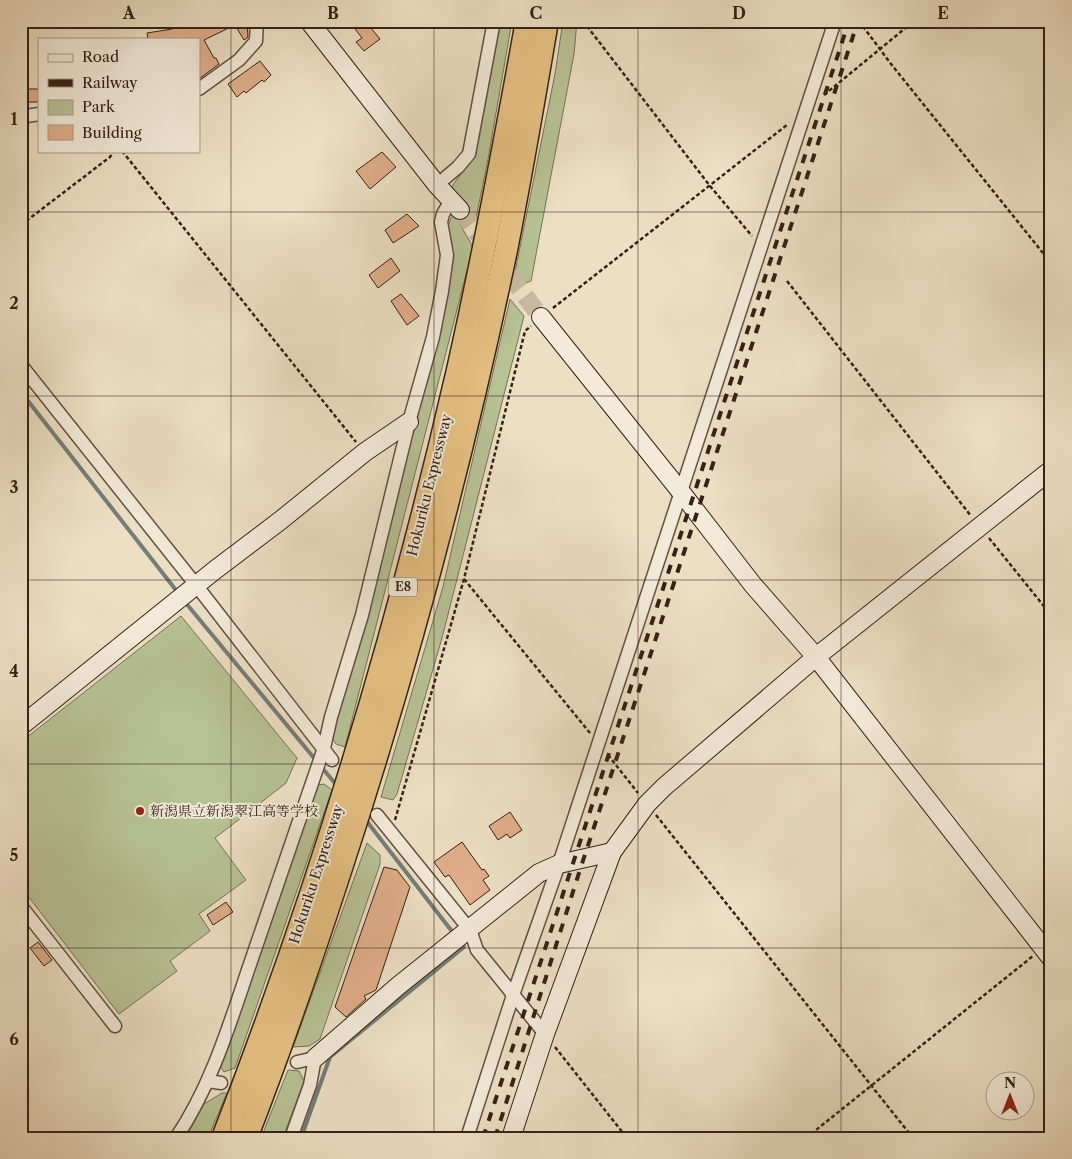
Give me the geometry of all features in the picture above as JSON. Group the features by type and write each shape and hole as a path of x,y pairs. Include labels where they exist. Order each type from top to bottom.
{"highway":[{"name":"Hokuriku Expressway","path":"224,1138 266,1024 333,825 401,594 431,481 460,359 488,226 526,21"},
{"name":"Hokuriku Expressway","path":"246,1138 288,1025 350,842 389,716 423,596 455,472 506,251 547,21"}],"street":[{"path":"200,89 239,60 256,40 257,21"},
{"path":"176,1138 208,1080 274,897 324,748 331,717 362,615 409,422 433,337 447,256 441,222 443,214 455,205 437,185 309,21"},
{"path":"437,185 458,167 469,154 494,21"},
{"path":"467,1138 513,995 560,864 835,21"},
{"path":"21,117 38,114"},
{"path":"541,317 753,585 816,657 1047,953"},
{"path":"21,365 332,760"},
{"path":"21,726 365,452 409,422"},
{"path":"511,1138 545,1034 612,852 647,804 664,787 816,657 1051,470"},
{"path":"377,815 470,930 477,950 545,1034"},
{"path":"296,1062 316,1058 398,986 539,873 560,864 612,852"},
{"path":"21,906 115,1026"},
{"path":"291,1138 310,1085 316,1058"},
{"path":"208,1080 221,1083"}],"path":[{"path":"583,21 710,186 762,248"},
{"path":"859,21 879,49 1051,263"},
{"path":"386,827 396,819 464,579 525,332 541,317 804,112 914,21"},
{"path":"21,225 110,157 113,152"},
{"path":"123,152 365,452"},
{"path":"787,281 980,527 1051,614"},
{"path":"464,579 647,804 913,1138"},
{"path":"806,1138 871,1086 1047,953"},
{"path":"545,1034 628,1138"}],"green space":[{"path":"497,21 512,21 476,218 451,188 473,156"},
{"path":"563,21 577,21 574,54 531,281 525,283 515,272 555,74"},
{"path":"454,214 473,247 345,747 336,744 331,736 447,292 453,256 448,229"},
{"path":"510,299 524,316 442,638 397,794 393,800 381,797 443,587"},
{"name":"新潟県立新潟翠江高等学校","path":"181,616 297,758 286,783 215,838 246,880 199,914 210,931 170,961 177,971 119,1014 21,887 21,742"},
{"path":"324,784 332,790 235,1068 224,1072 220,1066 317,785"},
{"path":"367,843 380,855 380,864 320,1039 309,1046 293,1047"},
{"path":"288,1070 299,1071 304,1081 283,1138 261,1138"},
{"path":"222,1093 227,1093 208,1138 185,1138 204,1104"}],"building":[{"path":"176,21 247,21 248,37 244,40 235,25 204,40 219,64 200,78 200,38 148,38 147,33 172,29 169,23"},
{"path":"349,21 365,21 380,39 364,51 356,42 362,38"},
{"path":"260,61 271,75 264,82 262,80 246,93 244,91 237,97 228,84"},
{"path":"23,89 38,89 38,102 23,102"},
{"path":"382,152 396,167 370,189 356,171"},
{"path":"407,214 419,226 393,243 385,230"},
{"path":"391,258 400,271 378,288 369,275"},
{"path":"401,294 419,316 407,325 391,301"},
{"path":"510,812 522,830 510,838 507,834 498,840 489,826"},
{"path":"462,842 482,870 484,869 489,876 483,880 490,890 470,905 449,875 445,877 434,862"},
{"path":"384,867 397,870 410,887 376,990 364,996 366,999 346,1017 335,1007"},
{"path":"226,902 233,912 213,925 207,915"},
{"path":"38,942 52,960 44,966 30,948"}],"waterway":[{"path":"21,392 179,594"},
{"path":"185,602 338,787"},
{"path":"365,819 454,934"},
{"path":"301,1138 330,1057 464,947 459,942"}],"tunnel":[{"path":"460,210 541,317"}],"railway":[{"path":"483,1138 849,21"},
{"path":"495,1138 578,876 858,21"}],"place":[{"name":"新潟県立新潟翠江高等学校","path":"140,811"}]}
